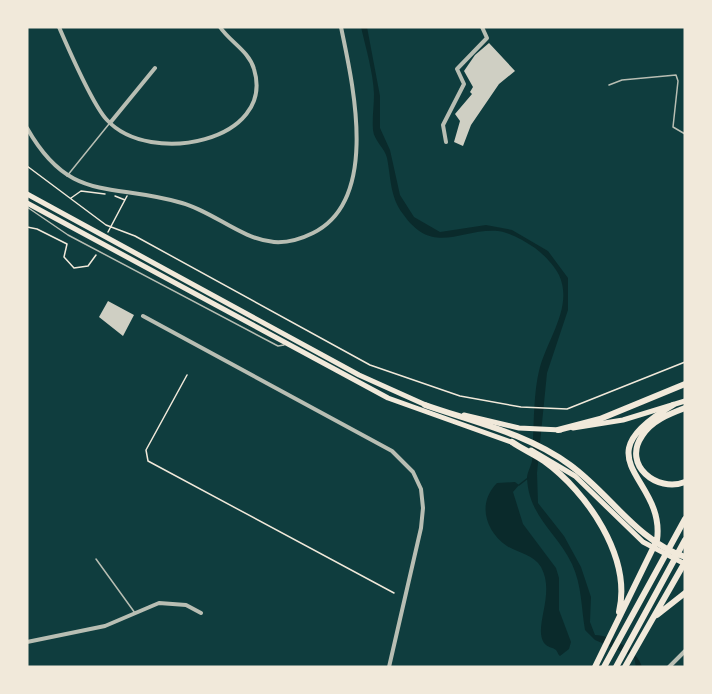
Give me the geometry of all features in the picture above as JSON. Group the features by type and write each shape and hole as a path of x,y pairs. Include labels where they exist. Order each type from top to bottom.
{"highway":[{"path":"558,430 600,419 685,384"},
{"path":"425,405 529,448 582,474 640,536 685,557"},
{"path":"595,667 650,557 658,533 652,506 630,466 630,445 641,426 673,405"},
{"path":"685,408 669,414 646,430 640,438 637,457 648,478 658,484 667,486 685,482"},
{"path":"512,442 545,456 588,506 617,563 621,584 621,603 610,635"},
{"path":"604,667 685,519"},
{"path":"616,667 685,540"},
{"path":"625,667 685,563"},
{"path":"651,621 685,593"}],"main road":[{"path":"27,194 359,375 425,405 532,429 558,430 602,424 685,401"},
{"path":"27,205 388,398 512,442"},
{"path":"640,536 656,551 685,563"}],"street":[{"path":"59,27 100,110 110,123 138,140 175,145 205,140 238,122 252,102 256,76 250,60 220,27"},
{"path":"27,128 46,157 67,176 86,184 186,204 268,241 290,241 318,231 331,221 344,206 354,175 354,106 341,27"},
{"path":"446,142 443,125 464,84 457,69 487,38 482,27"},
{"path":"110,123 155,68"},
{"path":"143,316 393,451 413,472 421,489 423,517 389,667"},
{"path":"27,642 99,628 151,606 166,603 186,605 201,613"},
{"path":"669,667 685,651"}],"lane":[{"path":"609,85 622,80 676,75 678,81 673,127 685,134"},
{"path":"67,176 110,123"},
{"path":"96,559 135,614"}],"path":[{"path":"27,166 113,229 135,236 376,368 460,396 545,409 576,406 685,363"},
{"path":"71,198 81,191 126,200 113,223"},
{"path":"27,227 37,229 67,244 64,257 71,266 81,269 92,262"},
{"path":"187,375 146,450 148,461 394,593"}],"water":[{"path":"361,27 367,27 380,96 380,128 390,150 400,195 414,217 440,232 486,225 512,230 548,251 568,278 568,310 547,373 537,473 538,503 564,536 581,567 591,597 590,622 595,635 609,638 623,645 635,655 642,667 636,667 634,657 595,640 585,630 579,588 572,564 538,514 529,492 527,478 532,461 537,381 542,359 561,311 563,287 559,275 552,264 538,251 508,234 485,231 448,238 436,237 425,234 414,227 403,214 393,194 386,154 374,134 374,94"},
{"path":"515,482 519,485 513,492 523,524 556,568 559,578 559,610 571,642 569,649 560,656 556,650 544,643 541,636 546,588 541,567 534,560 499,540 493,533 486,516 487,499 497,483"}],"building":[{"path":"489,43 515,71 499,84 471,125 463,146 454,142 460,121 455,114 472,94 470,92 473,87 464,71 475,55"},
{"path":"108,301 134,315 123,336 99,317"}],"waterway":[{"path":"519,485 528,478"}]}
